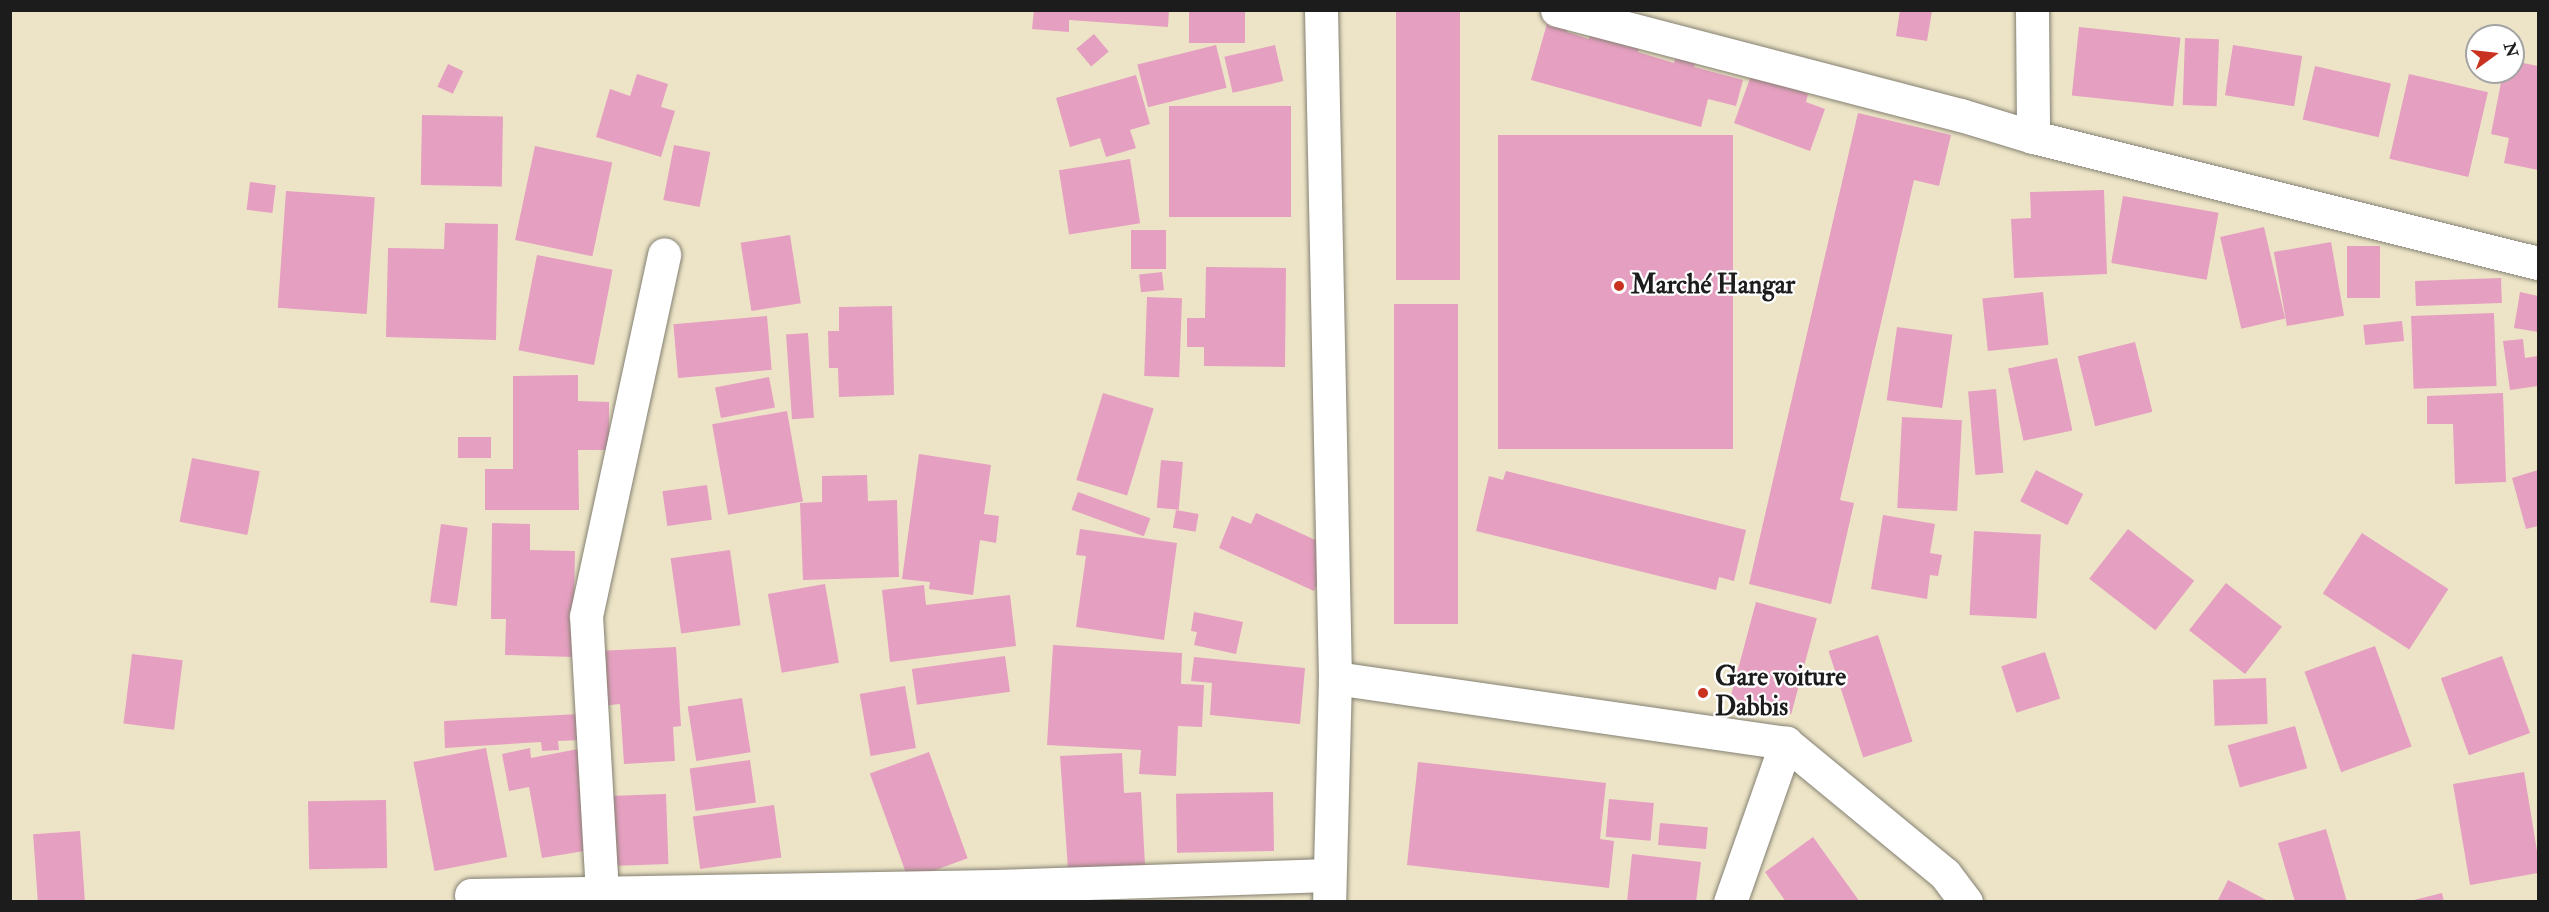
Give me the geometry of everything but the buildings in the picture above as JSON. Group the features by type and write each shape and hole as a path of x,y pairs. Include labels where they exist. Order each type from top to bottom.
{"street":[{"path":"471,895 983,894 1329,888 1335,678 1321,10"},
{"path":"1557,10 1961,115 2033,137 2538,263"},
{"path":"2032,10 2033,137"},
{"path":"602,893 586,616 664,254"},
{"path":"1335,678 1786,743 1945,874 1966,902"},
{"path":"1730,902 1786,743"}],"place":[{"name":"Marché Hangar","path":"1619,286"},
{"name":"Gare voiture Dabbis","path":"1703,693"}]}
